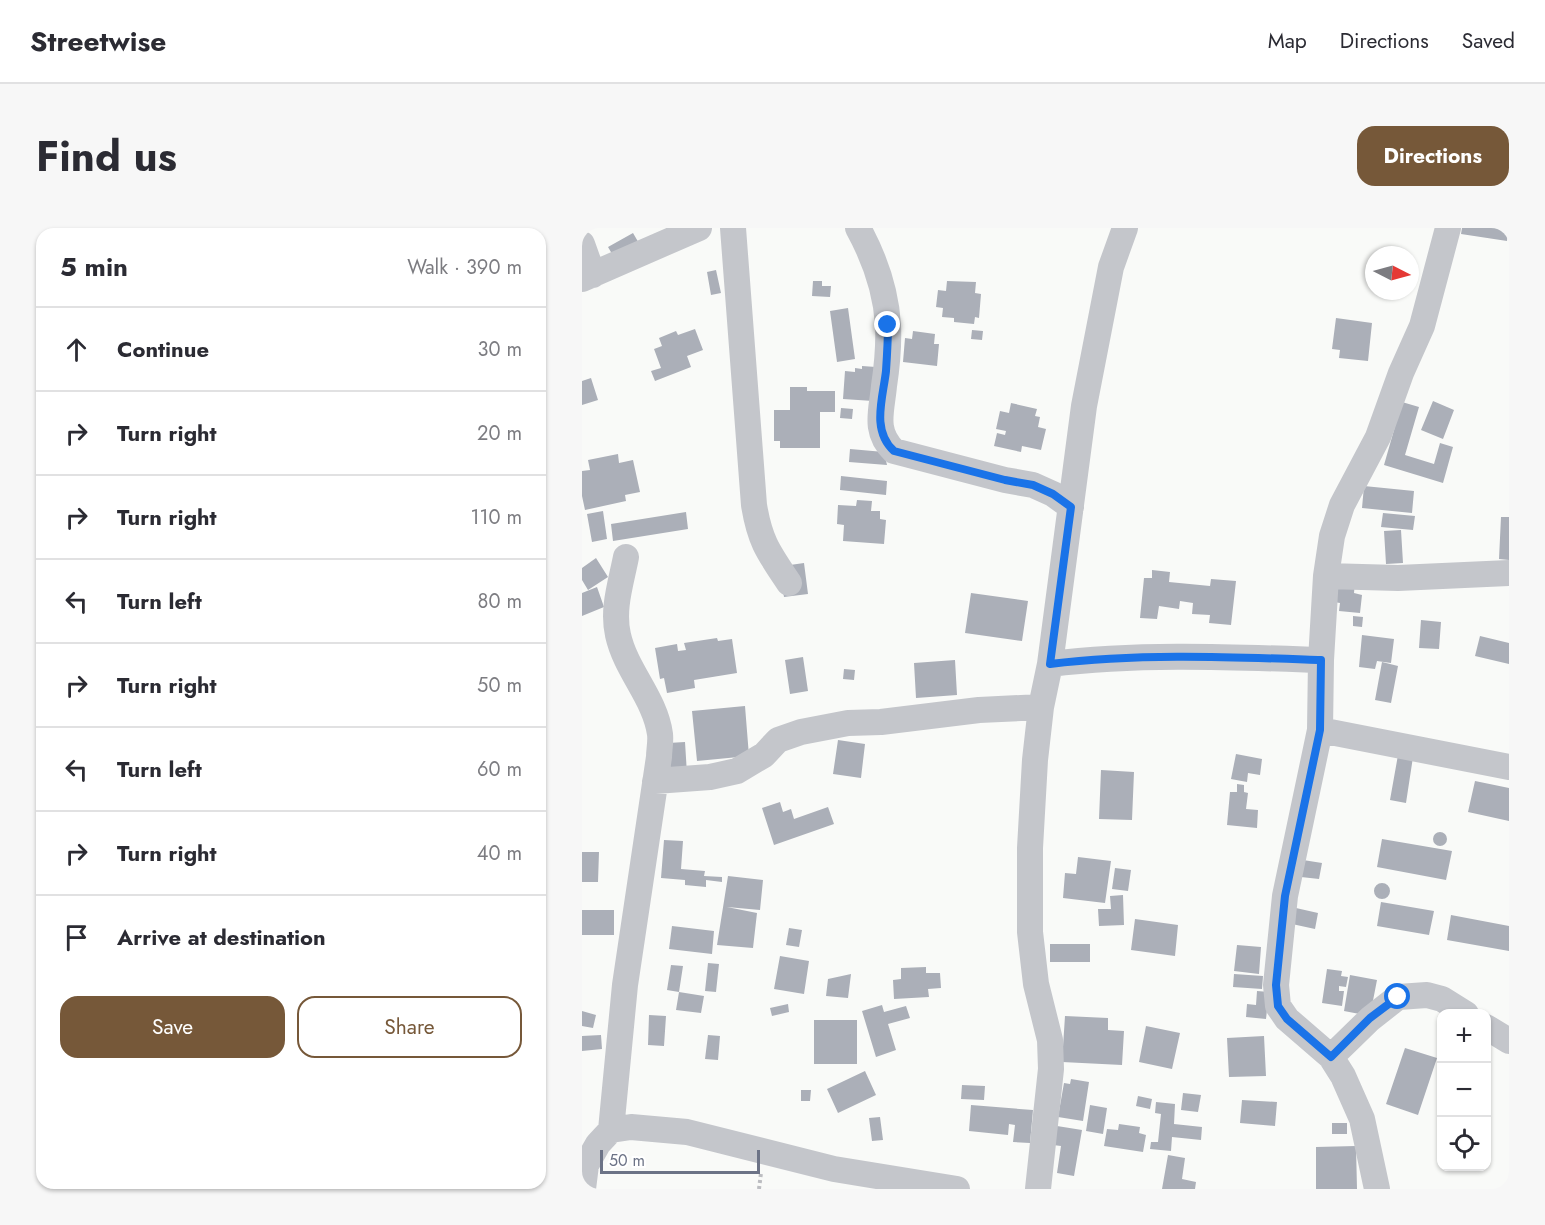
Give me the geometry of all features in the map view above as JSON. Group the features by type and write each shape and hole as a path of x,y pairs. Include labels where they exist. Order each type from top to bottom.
{"street":[{"path":"582,244 588,277 699,228"},
{"path":"733,228 754,505 758,529 764,545 789,583"},
{"path":"858,228 872,254 884,288 888,325 887,358 884,392 879,411 885,443 894,451 1033,485 1053,494 1071,507"},
{"path":"1038,1189 1051,1070 1050,1040 1036,984 1030,932 1030,848 1035,760 1084,406 1111,267 1125,228"},
{"path":"1377,1189 1362,1119 1343,1076 1331,1057 1287,1019 1278,1006 1276,985 1285,896 1320,730 1326,576 1332,536 1342,505 1378,437 1401,373 1422,326 1448,228"},
{"path":"611,1130 625,985 659,758 660,735 651,705 627,664 618,635 617,601 626,557"},
{"path":"1326,576 1398,578 1462,573 1509,573"},
{"path":"1050,664 1093,658 1144,657 1321,660"},
{"path":"655,781 710,777 737,771 765,755 778,740 825,727 968,711 1041,707"},
{"path":"1320,730 1509,767"},
{"path":"1331,1057 1370,1018 1398,997 1427,995 1442,999 1458,1009"},
{"path":"1491,1030 1509,1041"},
{"path":"584,1173 598,1143 611,1130 648,1127 687,1132 834,1169 957,1189"}],"building":[{"path":"1462,228 1508,228 1507,241 1461,234"},
{"path":"633,233 640,245 615,259 608,247"},
{"path":"716,270 721,293 711,295 707,272"},
{"path":"813,281 822,281 822,286 831,286 830,297 812,296"},
{"path":"947,281 976,282 975,293 981,294 979,318 975,317 974,324 954,322 954,318 942,317 943,308 936,307 938,290 946,291"},
{"path":"848,308 855,359 837,362 830,311"},
{"path":"1336,318 1372,323 1368,361 1339,358 1340,350 1332,349"},
{"path":"695,329 703,350 687,356 691,367 655,381 651,371 661,368 654,349 662,346 659,338 676,331 678,335"},
{"path":"972,330 983,331 982,340 971,339"},
{"path":"913,331 935,334 934,344 939,344 937,366 903,362 905,338 912,339"},
{"path":"862,366 876,367 873,401 843,399 845,371 855,372 855,368 862,369"},
{"path":"591,378 598,400 582,405 582,381"},
{"path":"790,387 807,387 807,391 835,391 835,412 820,412 820,448 780,448 780,441 774,441 774,410 790,410"},
{"path":"1433,401 1454,410 1443,439 1421,430"},
{"path":"1402,402 1419,407 1405,455 1434,464 1440,443 1453,447 1443,483 1384,465"},
{"path":"1011,403 1037,409 1035,416 1040,417 1038,427 1046,429 1041,450 1022,446 1021,452 994,446 997,433 1005,435 1006,431 996,429 1000,411 1009,413"},
{"path":"841,408 853,409 852,419 840,418"},
{"path":"850,449 884,452 887,465 849,462"},
{"path":"618,454 619,463 633,460 640,492 625,495 626,501 585,510 582,496 582,471 590,470 588,460"},
{"path":"841,476 887,481 886,495 840,490"},
{"path":"1364,486 1414,491 1412,513 1362,508"},
{"path":"857,500 872,501 871,511 880,511 880,519 886,520 884,544 843,541 844,525 837,524 838,505 856,506"},
{"path":"603,511 607,539 592,542 587,514"},
{"path":"686,512 688,529 613,541 611,524"},
{"path":"1383,513 1415,516 1413,530 1381,527"},
{"path":"1501,517 1509,517 1509,560 1499,559"},
{"path":"1401,530 1403,563 1386,564 1384,531"},
{"path":"596,558 608,577 588,590 582,580 582,568"},
{"path":"804,563 808,594 784,597 782,585 790,565"},
{"path":"1152,570 1170,572 1169,582 1210,586 1211,579 1236,581 1231,625 1209,623 1210,615 1192,614 1193,603 1180,601 1179,609 1159,606 1157,619 1140,618 1144,578 1152,578"},
{"path":"1336,579 1355,581 1354,593 1362,595 1360,613 1339,611 1340,603 1334,602"},
{"path":"597,587 604,607 582,616 582,593"},
{"path":"971,593 1028,601 1022,641 965,633"},
{"path":"1353,616 1363,617 1362,627 1353,626"},
{"path":"1421,620 1441,622 1439,649 1419,648"},
{"path":"1362,635 1394,639 1391,663 1377,661 1375,669 1359,667"},
{"path":"1480,636 1509,643 1509,664 1475,656"},
{"path":"717,638 718,641 732,639 737,673 694,680 695,688 667,693 664,678 660,679 655,648 677,644 678,651 686,650 684,643"},
{"path":"803,657 808,691 790,694 785,660"},
{"path":"955,660 957,695 916,698 914,663"},
{"path":"1382,662 1398,666 1391,703 1375,700"},
{"path":"844,669 855,670 854,680 843,679"},
{"path":"745,706 749,756 697,761 692,711"},
{"path":"838,740 865,744 861,778 833,774"},
{"path":"685,742 687,774 670,775 668,743"},
{"path":"1236,754 1262,759 1260,775 1248,773 1247,782 1231,779"},
{"path":"1398,755 1413,757 1406,803 1390,800"},
{"path":"1101,770 1134,772 1132,820 1099,819"},
{"path":"1475,781 1509,788 1509,821 1468,812"},
{"path":"1237,784 1244,785 1244,792 1248,793 1246,809 1258,810 1257,828 1227,825 1230,792 1237,792"},
{"path":"780,802 783,812 791,809 794,819 828,807 834,824 774,845 762,808"},
{"path":"1440,832 1445,834 1447,839 1445,844 1440,846 1435,844 1433,839 1435,834"},
{"path":"1382,839 1452,851 1446,880 1377,867"},
{"path":"664,840 683,841 681,869 705,871 704,876 722,877 722,882 706,880 706,887 685,885 685,880 661,878"},
{"path":"582,852 599,852 598,882 582,882"},
{"path":"1078,857 1111,861 1105,903 1063,898 1065,873 1076,874"},
{"path":"1303,860 1322,863 1319,879 1301,877"},
{"path":"1115,868 1131,870 1128,891 1112,889"},
{"path":"728,876 763,880 760,910 727,907 757,913 753,948 717,945"},
{"path":"1382,883 1390,891 1382,899 1374,891"},
{"path":"1123,895 1124,925 1099,926 1098,909 1111,909 1110,896"},
{"path":"1381,902 1434,911 1429,935 1377,926"},
{"path":"1296,908 1318,913 1315,929 1292,924"},
{"path":"582,910 614,910 614,935 582,935"},
{"path":"1451,915 1509,926 1509,951 1447,940"},
{"path":"1135,919 1178,925 1175,956 1131,950"},
{"path":"672,926 714,931 712,954 669,949"},
{"path":"789,928 802,930 799,947 786,945"},
{"path":"1050,944 1090,944 1090,962 1050,962"},
{"path":"1237,945 1261,947 1259,974 1234,971"},
{"path":"780,956 809,961 804,994 774,989"},
{"path":"708,963 719,964 716,992 705,991"},
{"path":"671,965 683,966 679,992 667,990"},
{"path":"926,967 926,973 940,973 941,988 928,989 929,997 894,999 893,980 901,979 901,968"},
{"path":"1327,969 1342,971 1341,976 1348,977 1346,987 1339,986 1339,991 1344,991 1342,1006 1322,1003"},
{"path":"851,974 848,998 826,996 828,979"},
{"path":"1234,974 1263,976 1262,989 1233,987"},
{"path":"1350,975 1377,980 1370,1016 1344,1011"},
{"path":"1257,991 1269,992 1266,1019 1246,1017 1247,1004 1256,1005"},
{"path":"679,992 704,996 701,1013 676,1010"},
{"path":"788,1004 789,1012 772,1016 770,1008"},
{"path":"882,1005 884,1012 906,1006 910,1018 888,1024 896,1050 876,1057 862,1011"},
{"path":"582,1011 596,1015 593,1028 582,1026"},
{"path":"649,1015 666,1016 664,1046 648,1045"},
{"path":"1065,1016 1108,1018 1108,1030 1124,1031 1122,1065 1062,1062"},
{"path":"814,1020 857,1020 857,1064 814,1064"},
{"path":"1146,1026 1180,1033 1172,1069 1139,1062"},
{"path":"601,1035 602,1049 582,1051 582,1036"},
{"path":"708,1035 720,1036 718,1060 705,1059"},
{"path":"1264,1036 1266,1076 1229,1077 1227,1038"},
{"path":"1405,1048 1437,1058 1418,1115 1386,1104"},
{"path":"865,1071 876,1095 838,1113 827,1089"},
{"path":"1071,1079 1089,1082 1083,1121 1058,1117 1064,1083 1070,1084"},
{"path":"962,1085 985,1086 984,1100 961,1099"},
{"path":"801,1090 811,1090 810,1101 801,1101"},
{"path":"1183,1093 1201,1095 1198,1112 1181,1110"},
{"path":"1138,1096 1152,1099 1150,1109 1136,1106"},
{"path":"1242,1100 1277,1102 1275,1126 1240,1123"},
{"path":"1156,1102 1175,1104 1174,1124 1202,1127 1201,1140 1172,1137 1171,1151 1150,1149 1151,1142 1158,1142 1161,1114 1155,1113"},
{"path":"971,1105 1033,1110 1030,1143 1013,1142 1015,1125 1009,1124 1008,1135 969,1131"},
{"path":"1090,1105 1107,1108 1103,1134 1086,1131"},
{"path":"880,1117 883,1140 872,1141 869,1118"},
{"path":"1332,1123 1347,1123 1347,1134 1332,1134"},
{"path":"1119,1124 1140,1127 1139,1133 1146,1135 1143,1152 1104,1146 1107,1129 1118,1130"},
{"path":"1057,1126 1082,1130 1074,1176 1057,1173 1061,1146 1053,1145"},
{"path":"1356,1146 1357,1189 1316,1189 1316,1147"},
{"path":"1168,1155 1185,1158 1182,1179 1196,1182 1195,1189 1162,1189"}],"route":[{"path":"888,325 884,392 879,411 885,443 894,451 1033,485 1053,494 1071,507 1050,664 1093,658 1144,657 1321,660 1320,730 1285,896 1276,985 1278,1006 1287,1019 1331,1057 1370,1018 1398,997"}]}
